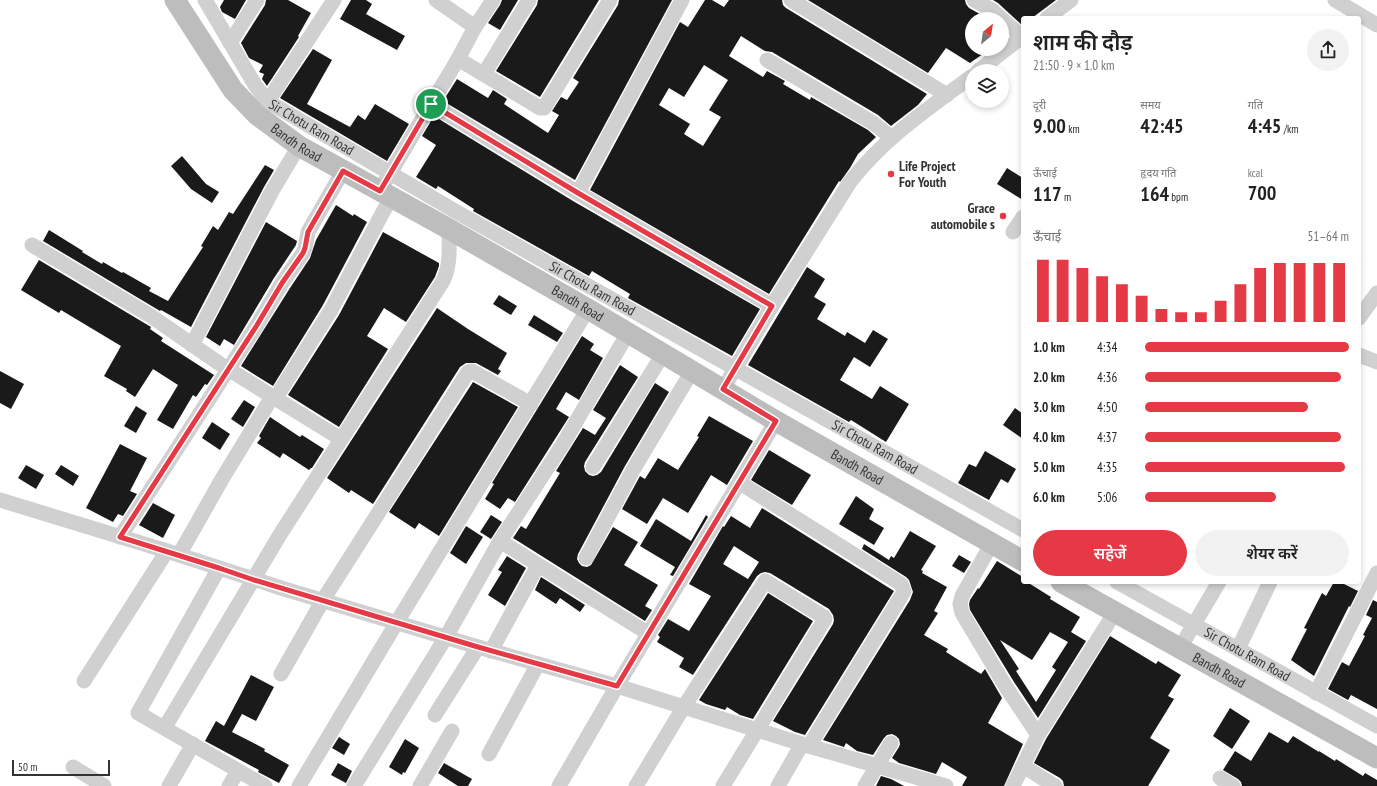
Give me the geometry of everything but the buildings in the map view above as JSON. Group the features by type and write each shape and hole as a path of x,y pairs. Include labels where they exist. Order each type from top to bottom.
{"street":[{"name":"Bandh Road","path":"175,0 233,90 256,115 299,146 343,171 387,187 449,229 588,309 776,421 1021,560"},
{"name":"Sir Chotu Ram Road","path":"205,0 255,85 268,101 387,187 455,211 1021,529"},
{"path":"230,43 257,0"},
{"path":"268,101 334,0"},
{"path":"436,0 475,27"},
{"path":"84,681 173,553 331,310 387,187 431,104 475,27 493,0"},
{"path":"484,74 529,0"},
{"path":"458,59 540,108 544,108 610,0"},
{"path":"578,193 682,0"},
{"path":"791,0 947,95"},
{"path":"974,0 992,10 1021,36"},
{"path":"1055,16 1071,0"},
{"path":"1335,0 1377,25"},
{"path":"987,64 1021,38"},
{"path":"767,60 873,123 891,137"},
{"path":"723,389 772,306 850,182 891,137 965,81"},
{"path":"431,104 578,193 772,306"},
{"path":"192,345 272,191 299,146"},
{"path":"120,537 257,325 282,283 303,253 308,232 343,171"},
{"path":"1013,232 1021,220"},
{"path":"165,727 281,534 443,280 447,272 449,261 449,229"},
{"path":"32,245 151,316 228,370 341,439"},
{"path":"1361,315 1377,293"},
{"path":"299,786 588,309"},
{"path":"354,786 446,637 500,541 562,444 628,333"},
{"path":"593,467 664,354"},
{"path":"1361,356 1377,362"},
{"path":"586,558 633,470 692,371"},
{"path":"281,674 323,600 468,372 472,372 531,404"},
{"path":"559,786 617,686 776,421"},
{"path":"740,483 901,584 903,587 902,595 778,786"},
{"path":"0,500 173,553 254,580 484,649 617,686 683,708 946,786"},
{"path":"500,541 649,634"},
{"path":"992,543 962,596 960,604 962,613 1006,687 1038,735"},
{"path":"435,714 484,649 538,565"},
{"path":"219,568 138,712 265,786"},
{"path":"1316,693 1377,573"},
{"path":"636,786 683,708 765,581 825,619 758,730 722,786"},
{"name":"Bandh Road","path":"1065,584 1377,758"},
{"name":"Sir Chotu Ram Road","path":"1121,584 1377,726"},
{"path":"1180,648 1217,584"},
{"path":"1238,649 1269,584"},
{"path":"1013,786 1038,735 1115,612"},
{"path":"489,754 538,664"},
{"path":"420,786 452,732"},
{"path":"865,786 891,743"},
{"path":"169,786 193,744"},
{"path":"1023,766 1055,786"},
{"path":"73,767 104,786"},
{"path":"228,786 238,771"},
{"path":"1220,778 1234,786"}],"place":[{"name":"Life Project For Youth","path":"891,174"},
{"name":"Grace automobile s","path":"1003,216"}],"route":[{"path":"431,104 578,193 772,306 723,389 776,421 617,686 478,647 254,580 120,537 257,325 282,283 303,253 308,232 343,171 380,191 431,104"}]}
